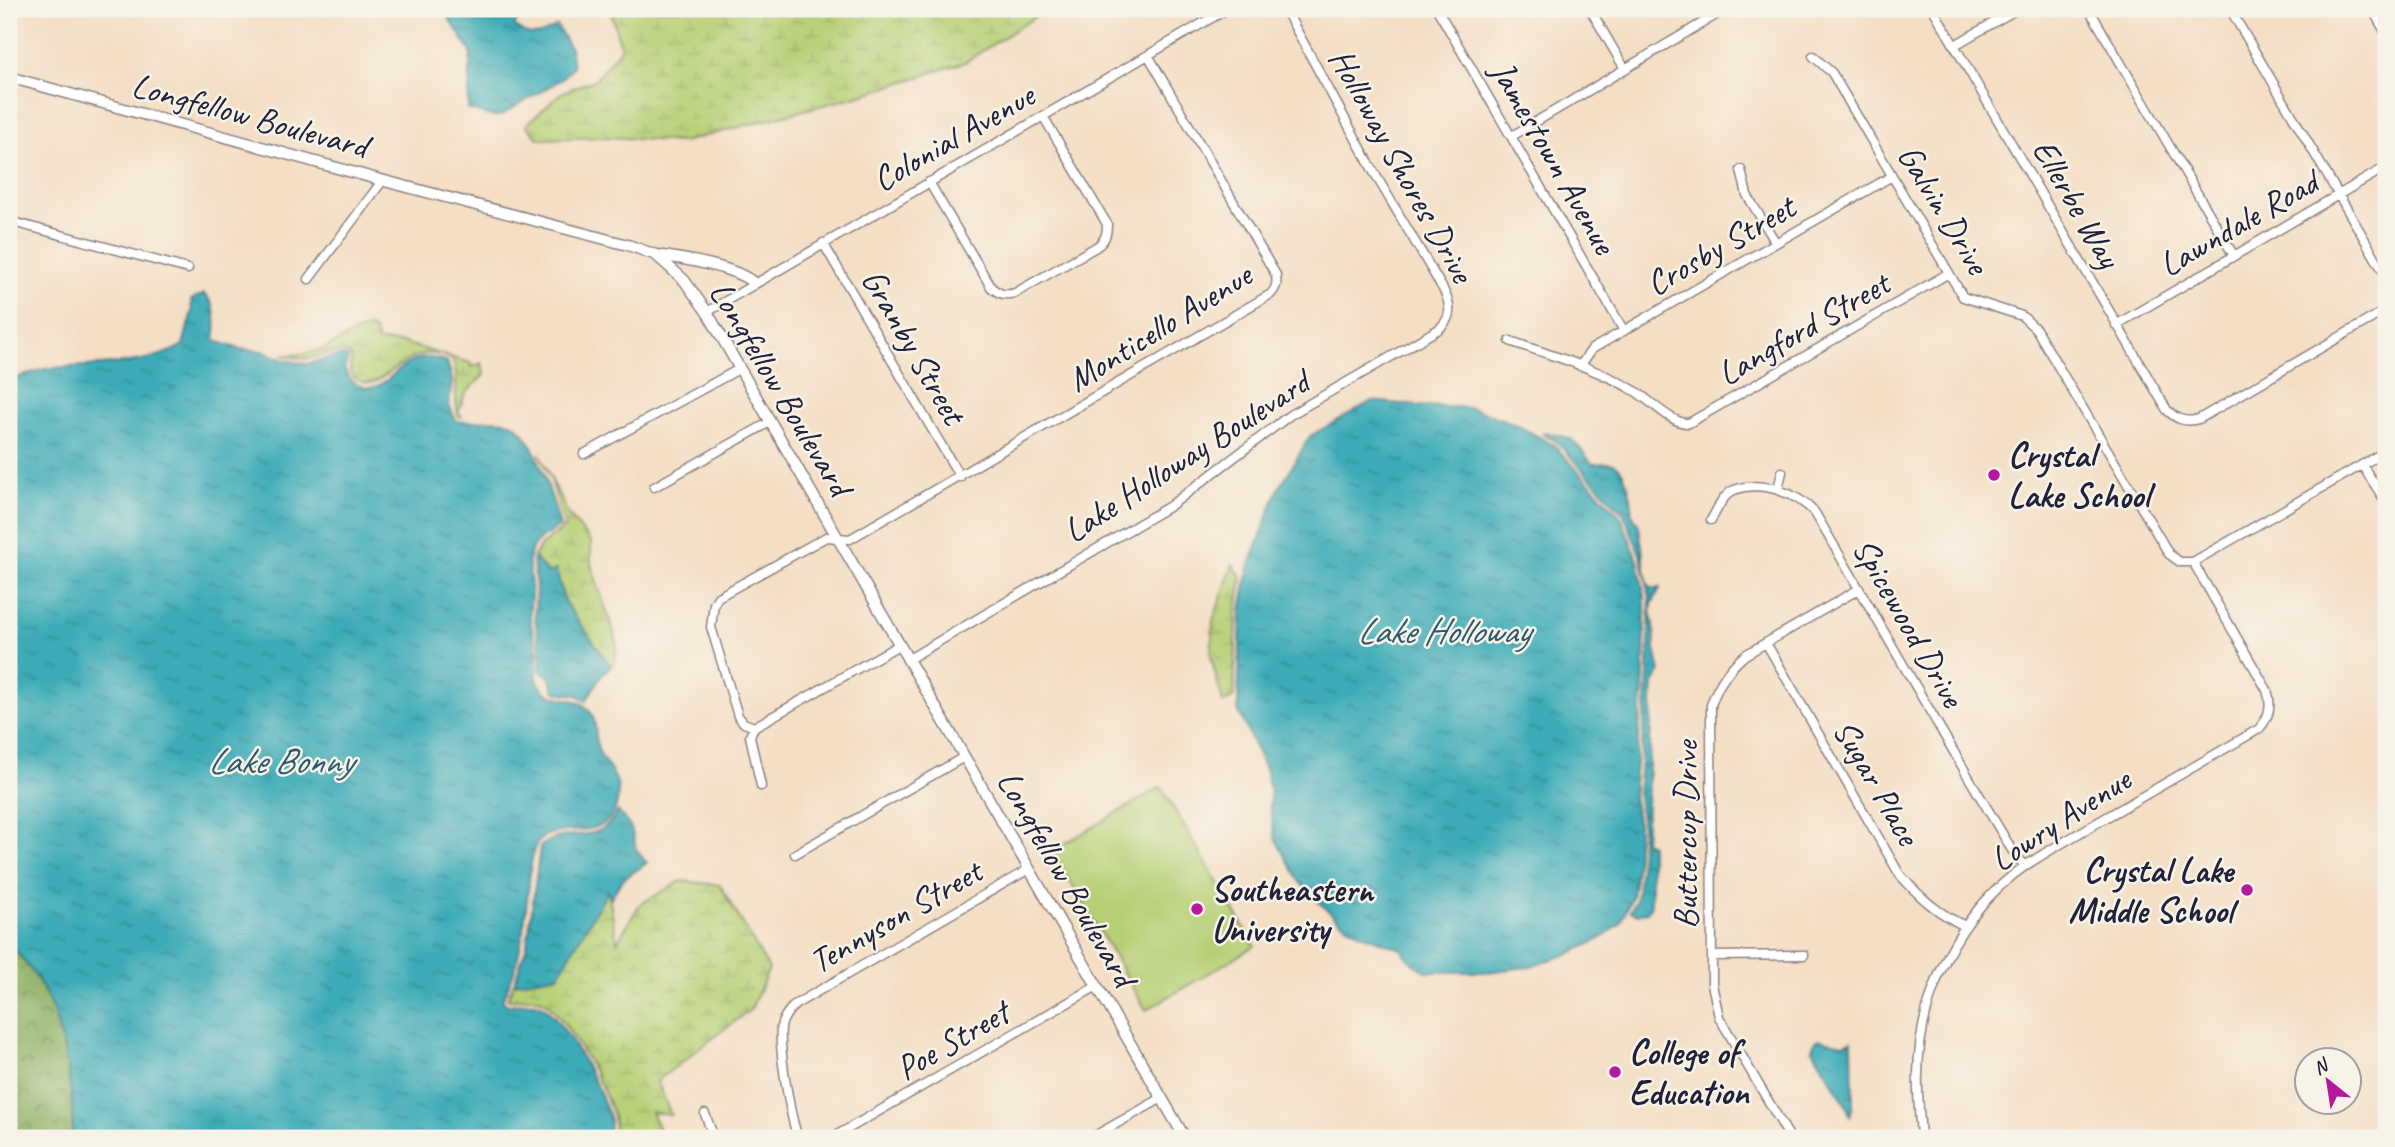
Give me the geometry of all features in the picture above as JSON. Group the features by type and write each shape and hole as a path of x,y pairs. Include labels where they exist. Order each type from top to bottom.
{"street":[{"name":"Colonial Avenue","path":"706,312 1227,9"},
{"name":"Holloway Shores Drive","path":"1285,9 1374,174 1443,289 1450,302 1451,311"},
{"name":"Jamestown Avenue","path":"1437,9 1624,331"},
{"path":"1590,9 1625,69"},
{"path":"1512,136 1726,9"},
{"name":"Ellerbe Way","path":"1933,9 2167,410 2180,419 2190,422 2199,419 2386,310"},
{"path":"1955,45 2017,9"},
{"path":"2090,9 2234,256"},
{"path":"2230,9 2386,276"},
{"path":"2372,9 2386,33"},
{"name":"Monticello Avenue","path":"754,727 744,723 738,716 711,627 713,604 718,597 827,537 850,539 960,477 1271,294 1275,289 1276,275 1148,55"},
{"name":"Galvin Drive","path":"1813,56 1832,73 1964,297 2022,316 2036,329 2169,554 2180,562 2193,562"},
{"name":"Longfellow Boulevard","path":"9,77 628,245 656,255 684,280 706,312 838,538 1185,1138"},
{"path":"929,182 996,292 1009,295 1015,293 1096,247 1103,242 1107,225 1042,116"},
{"name":"Lawndale Road","path":"2116,325 2386,167"},
{"path":"1741,170 1747,195 1776,243"},
{"name":"Crosby Street","path":"1580,366 1592,349 1892,176"},
{"path":"309,279 383,180"},
{"path":"9,221 188,269"},
{"name":"Granby Street","path":"823,243 960,477"},
{"path":"656,255 746,276 754,283"},
{"name":"Langford Street","path":"1580,366 1632,389 1681,424 1697,420 1949,272"},
{"name":"Lake Holloway Boulevard","path":"907,660 1170,506 1290,415 1439,329 1447,323 1451,311"},
{"path":"1510,341 1580,366"},
{"path":"584,454 739,369"},
{"path":"654,487 769,422"},
{"path":"2193,562 2386,451"},
{"path":"2362,465 2386,502"},
{"path":"1711,520 1724,498 1734,491 1778,489 1782,472"},
{"name":"Spicewood Drive","path":"1778,489 1795,496 1815,513 2006,840 2025,866"},
{"name":"Lowry Avenue","path":"1921,1138 1918,1075 1922,1026 1939,972 1965,926 1989,898 2025,866 2259,729 2265,722 2270,700 2267,690 2193,562"},
{"name":"Buttercup Drive","path":"1790,1138 1719,1017 1712,984 1711,705 1723,677 1734,664 1859,589"},
{"name":"Sugar Place","path":"1766,643 1900,875 1925,902 1945,917 1965,926"},
{"path":"761,786 750,736 754,727 899,645"},
{"path":"795,854 964,757"},
{"name":"Tennyson Street","path":"798,1138 789,1102 783,1057 781,1028 789,1010 1029,869"},
{"path":"1712,956 1804,955"},
{"name":"Poe Street","path":"832,1138 1097,986"},
{"path":"1091,1138 1161,1098"},
{"path":"705,1114 714,1138"}],"green space":[{"path":"610,9 1047,9 965,62 865,94 682,142 608,137 539,139 526,125 561,93 596,79 621,48"},
{"path":"370,328 375,332 378,342 404,343 471,363 472,367 482,363 484,375 465,394 458,414 456,371 451,359 447,357 427,354 415,357 376,381 367,383 352,375 352,357 342,351 305,359 282,355 318,350"},
{"path":"550,476 568,514 591,542 591,565 617,642 615,662 611,666 565,602 556,571 547,573 534,557 541,545 565,527"},
{"path":"1233,564 1242,578 1237,609 1234,697 1223,703 1211,657 1213,621"},
{"path":"1161,787 1255,946 1146,1010 1052,851"},
{"path":"681,881 720,885 769,969 751,1009 657,1081 671,1115 651,1112 663,1138 612,1138 614,1122 605,1095 597,1076 564,1022 540,999 507,999 514,983 558,975 608,890 617,942 640,904"},
{"path":"9,943 40,984 57,1024 70,1082 72,1138 9,1138"}],"water":[{"path":"440,9 529,9 524,10 514,26 525,33 535,35 557,26 570,48 573,66 562,79 500,116 490,116 468,109 471,52"},
{"name":"Lake Bonny","path":"204,294 214,310 215,341 306,364 341,355 348,358 344,369 348,376 353,382 367,388 381,384 415,360 431,358 447,361 452,379 449,405 456,421 497,420 511,423 520,429 535,453 560,526 537,542 529,558 530,618 536,650 537,677 544,691 581,703 590,712 595,723 599,752 614,776 618,794 614,811 606,822 595,828 555,833 544,837 536,845 531,861 520,947 502,1000 507,1005 539,1004 559,1023 582,1058 601,1095 610,1122 608,1138 72,1138 70,1082 57,1024 40,984 9,943 9,380 45,369 116,364 168,352 183,345 192,311 191,300"},
{"name":"Lake Holloway","path":"1372,401 1472,408 1515,424 1554,445 1621,517 1638,561 1645,599 1644,675 1633,796 1638,826 1632,897 1620,924 1601,939 1569,954 1527,967 1488,972 1428,972 1413,964 1401,949 1361,934 1340,921 1299,881 1275,838 1265,769 1238,710 1241,610 1249,567 1277,492 1310,436"},
{"path":"1547,432 1572,440 1593,464 1611,463 1620,469 1628,487 1631,512 1639,526 1647,583 1652,588 1660,588 1651,612 1660,672 1653,684 1645,842 1651,845 1651,907 1647,912 1637,914 1630,911 1636,900 1640,870 1642,826 1638,796 1648,676 1650,598 1642,559 1624,514 1557,442 1543,434"},
{"path":"534,557 547,573 556,570 565,603 611,666 601,676 586,701 577,695 555,692 549,676 540,671"},
{"path":"618,811 631,828 637,851 647,863 622,880 610,899 608,891 558,975 514,983 527,945 540,847 550,840 601,830"},
{"path":"1819,1039 1844,1044 1852,1041 1853,1105 1850,1116 1812,1048"}],"place":[{"name":"Crystal Lake School","path":"1994,475"},
{"name":"Crystal Lake Middle School","path":"2247,890"},
{"name":"Southeastern University","path":"1197,909"},
{"name":"College of Education","path":"1615,1072"}]}
